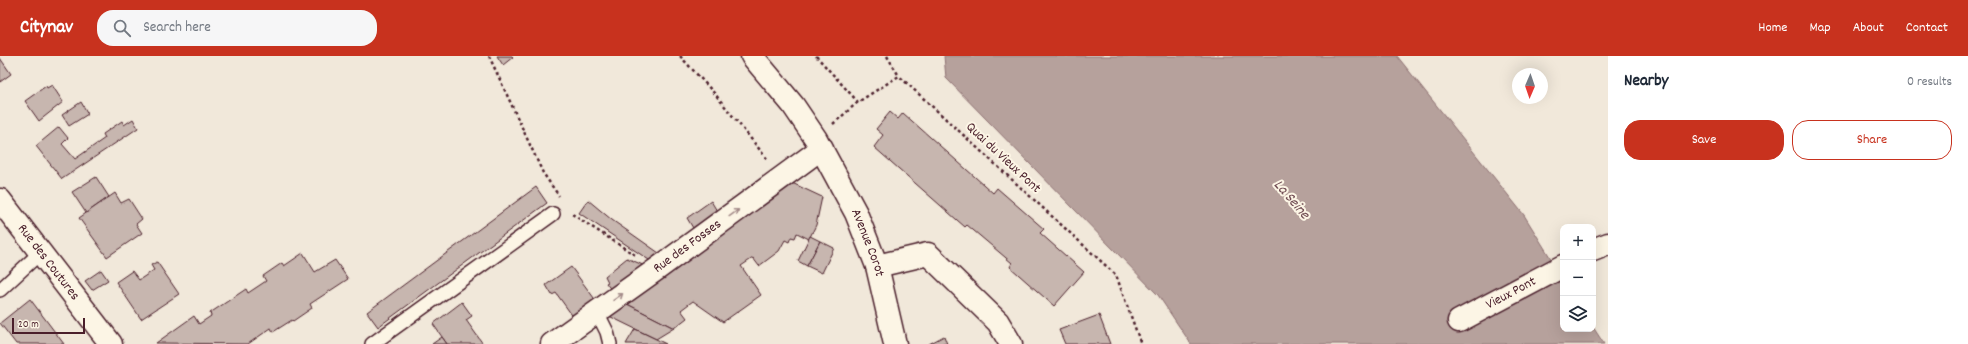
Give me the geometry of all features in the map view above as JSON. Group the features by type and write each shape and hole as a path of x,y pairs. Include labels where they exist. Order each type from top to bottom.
{"street":[{"name":"Avenue Corot","path":"752,56 793,105 819,144 856,213 877,266 896,344"},
{"name":"Rue des Fosses","path":"552,344 782,178 819,144"},
{"name":"Rue des Coutures","path":"0,200 111,344"},
{"path":"877,266 928,254 998,322 1011,344"},
{"name":"Vieux Pont","path":"1459,321 1560,268"}],"lane":[{"path":"372,344 553,214"},
{"path":"0,290 40,252"},
{"path":"597,312 608,332 610,344"}],"path":[{"path":"489,56 543,173 560,198"},
{"path":"680,56 715,94 782,178"},
{"path":"816,56 858,102"},
{"name":"Quai du Vieux Pont","path":"887,56 899,76 1116,275 1140,344"},
{"path":"819,144 858,102 899,76"},
{"path":"569,210 573,216 657,269"}],"water":[{"name":"La Seine","path":"944,56 1397,56 1524,215 1560,273 1560,332 1596,332 1604,344 1191,344 1158,295 946,78"}],"building":[{"path":"497,56 512,56 513,57 503,65"},
{"path":"0,58 11,74 0,82"},
{"path":"52,85 63,102 39,121 25,101 46,86 47,88"},
{"path":"81,102 88,114 69,126 62,115"},
{"path":"890,112 898,119 903,113 993,193 997,188 1044,229 1040,233 1084,272 1054,306 1010,267 1012,263 967,225 965,227 874,147 883,135 876,129"},
{"path":"133,119 138,128 62,179 36,146 59,127 68,138 62,144 75,159 105,138 103,134 122,121 124,125"},
{"path":"96,177 109,197 86,213 72,192"},
{"path":"790,182 822,197 816,225 809,239 797,233 795,238 791,237 789,242 785,240 779,251 759,266 753,258 741,266 761,295 723,322 693,301 681,310 687,318 674,328 627,304"},
{"path":"536,187 547,203 378,327 367,312"},
{"path":"115,193 121,203 129,199 142,219 136,224 142,233 107,257 79,218"},
{"path":"588,200 612,220 659,253 649,260 579,213"},
{"path":"711,201 717,211 693,228 687,218"},
{"path":"810,236 820,241 807,266 798,261"},
{"path":"820,241 834,248 822,273 807,266"},
{"path":"303,253 315,272 335,260 348,279 310,304 312,308 293,321 292,320 273,332 271,328 248,344 156,343 194,316 199,324 211,316 210,313 246,289 248,293 266,281 263,276 282,263 284,266"},
{"path":"627,258 645,266 612,291 606,283 608,282 605,276"},
{"path":"157,262 179,294 141,319 116,282 132,271 139,280 154,270 151,265"},
{"path":"571,267 597,302 574,318 556,293 552,295 546,285"},
{"path":"101,270 108,280 92,290 85,281"},
{"path":"30,299 64,344 16,344 0,323"},
{"path":"462,302 472,316 466,320 483,344 447,344 433,324"},
{"path":"627,304 674,328 656,339 609,316"},
{"path":"1099,315 1110,344 1065,344 1059,330"},
{"path":"635,329 656,339 666,344 626,344"},
{"path":"944,336 947,344 929,344"},
{"path":"442,337 447,344 432,344"}]}
